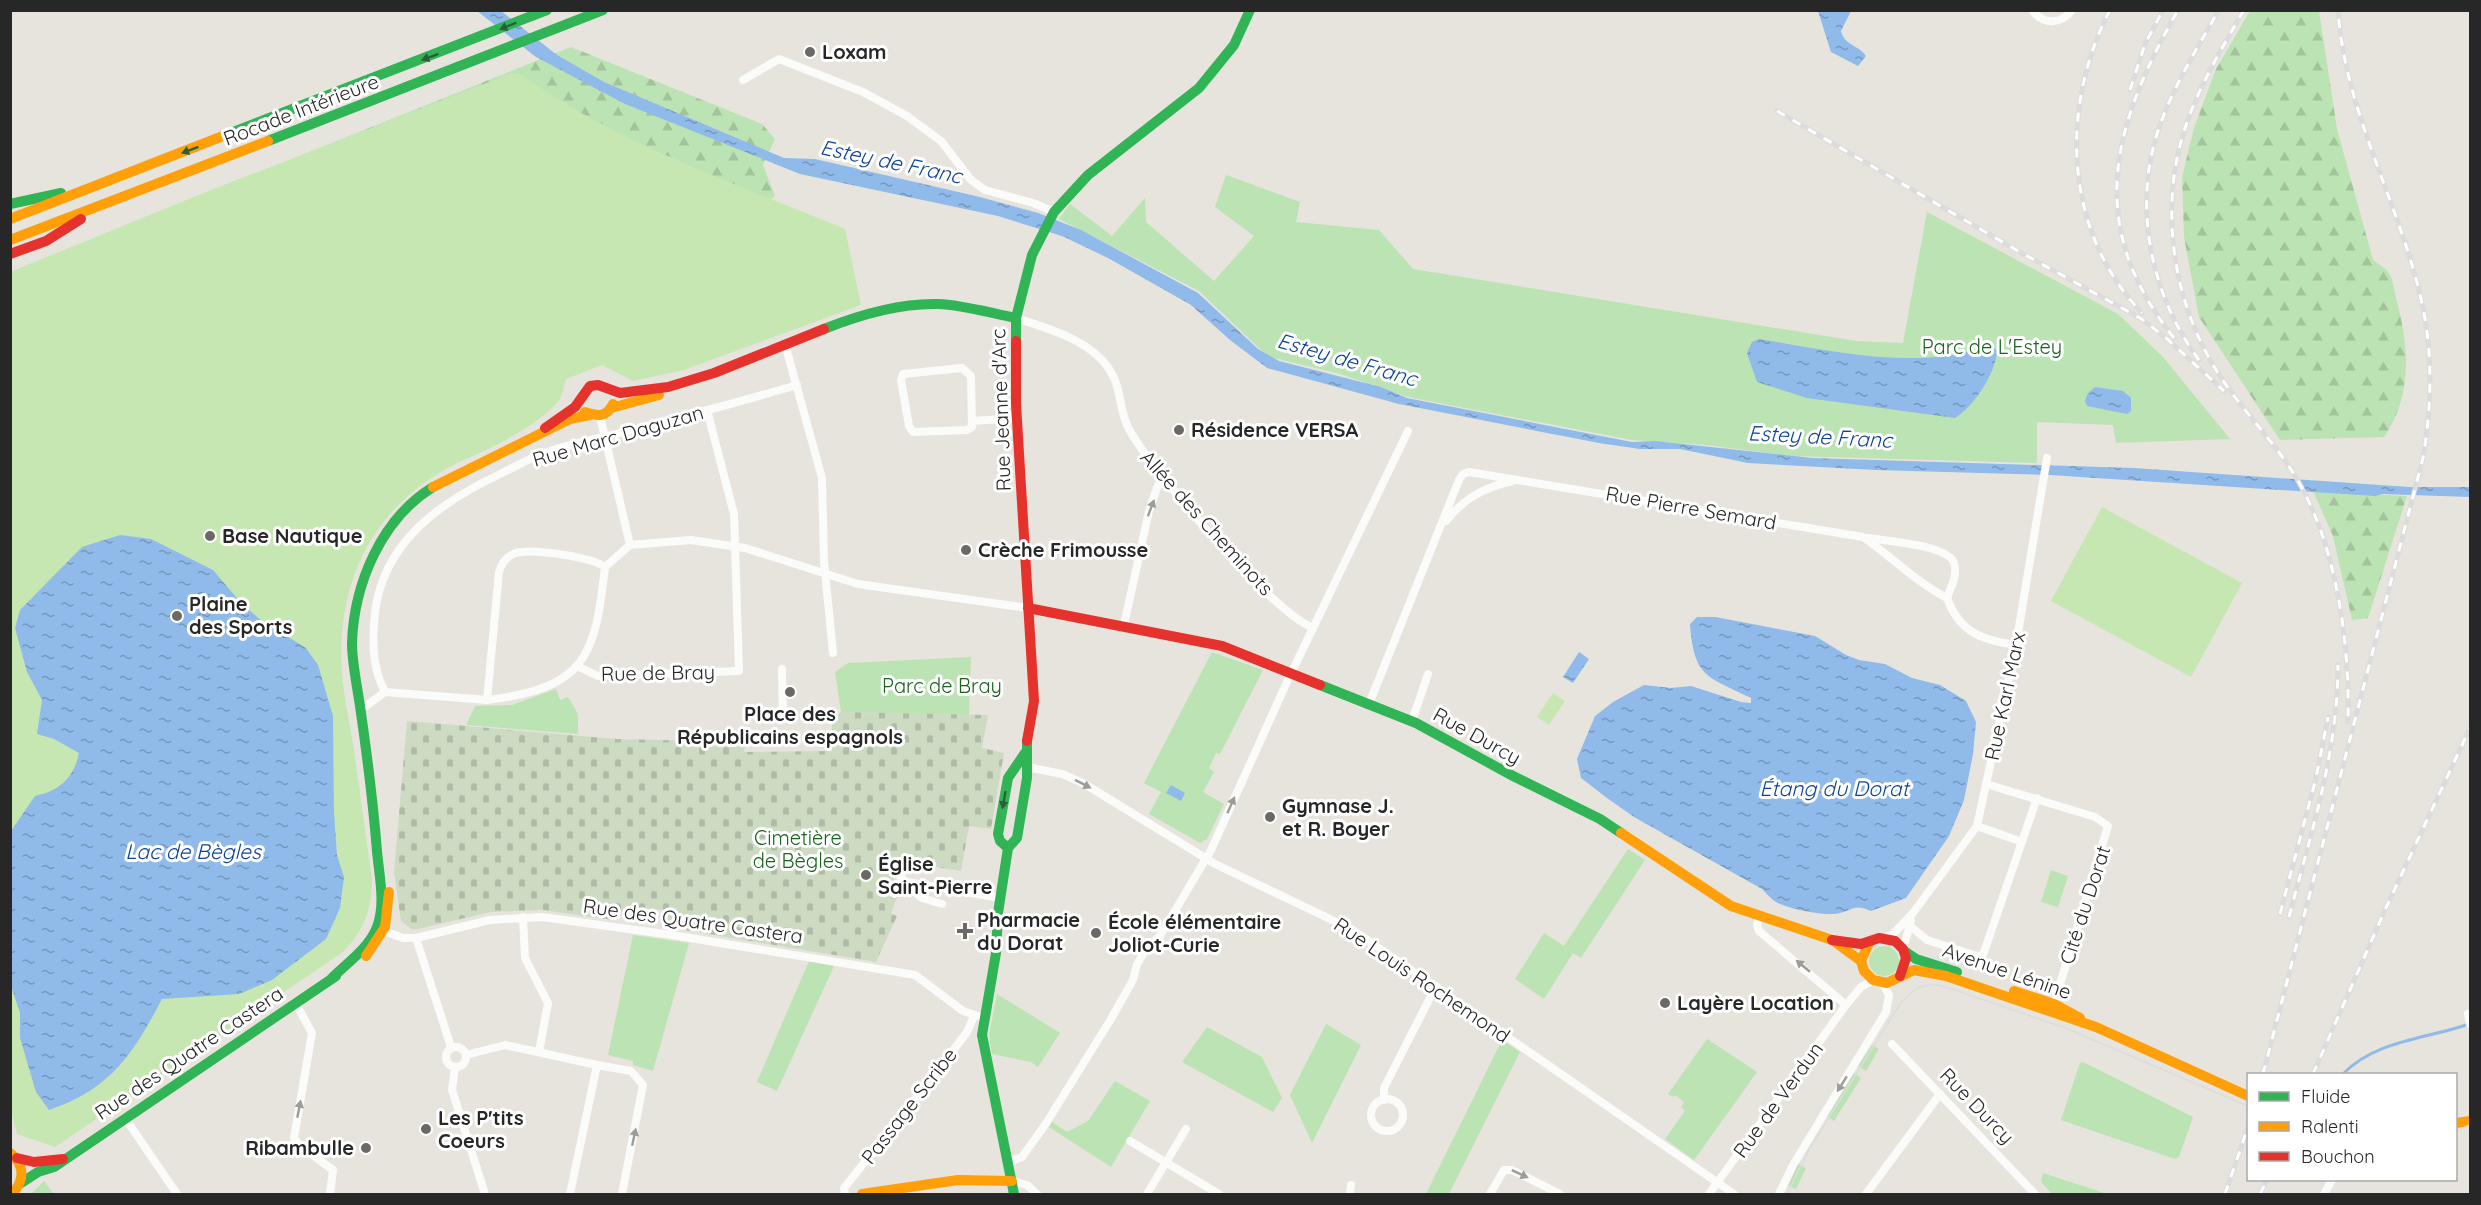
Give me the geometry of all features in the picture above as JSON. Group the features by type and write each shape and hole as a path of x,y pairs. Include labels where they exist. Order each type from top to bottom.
{"main road":[{"path":"10,219 547,10"},
{"name":"Rocade Intérieure","path":"10,240 503,51 603,10"},
{"name":"Rue Jeanne d'Arc","path":"1014,1194 982,1042 979,1017 996,953 1000,898 1008,848 1017,838 1028,767 1025,753 1034,701 1017,418 1016,318 1030,264 1042,232 1053,215 1088,175 1199,88 1234,45 1250,10"},
{"path":"10,204 104,184"},
{"path":"10,254 46,241 108,203"},
{"path":"381,930 390,905 353,663 354,613 367,568 381,541 398,518 430,488 575,417 595,416 627,401 687,389 843,324 883,311 932,304 1016,318"},
{"path":"536,435 571,410 586,389 595,384 609,390 626,393 681,383 786,347"},
{"path":"609,390 613,399 611,408"},
{"path":"581,398 582,408 595,416"},
{"name":"Rue Durcy","path":"1028,608 1222,646 1292,672 1412,722 1521,780 1585,810 1722,901 1833,940"},
{"name":"Rue Jeanne d'Arc","path":"1008,848 1000,841 998,834 1008,778 1025,753"},
{"name":"Rue des Quatre Castera","path":"12,1194 21,1184 67,1158 295,1002 361,961 378,944 381,930"},
{"path":"1885,938 1895,941 1904,950 1906,964 1900,976 1892,981 1878,982 1864,971 1861,961 1833,940 1869,943 1885,938"},
{"path":"1861,961 1869,943"},
{"name":"Avenue Lénine","path":"1904,950 1916,959 2054,1004 2096,1028"},
{"name":"Avenue Lénine","path":"1900,976 1914,970 1937,974 2096,1028 2247,1096"},
{"path":"13,1154 23,1171 21,1184"},
{"name":"Rue des Quatre Castera","path":"13,1154 25,1162 36,1163 67,1158"},
{"path":"862,1194 889,1192 958,1180 1012,1181"}],"street":[{"path":"2032,10 2040,19 2055,22 2062,20 2072,10"},
{"path":"742,80 779,59 827,77 892,107 936,136 978,186 992,193 1043,206 1053,215"},
{"name":"Allée des Cheminots","path":"1016,318 1070,337 1101,359 1120,388 1126,424 1137,445 1237,562 1284,608 1313,628"},
{"path":"786,347 822,478 824,561 833,653"},
{"path":"966,369 971,376 973,421 972,427 967,430 913,432 909,426 901,380 903,374 966,369"},
{"name":"Rue Marc Daguzan","path":"385,692 376,670 374,651 376,605 392,562 414,530 454,497 539,455 797,385"},
{"path":"706,410 734,514 737,546"},
{"path":"595,416 604,438 630,545"},
{"path":"973,421 1017,418"},
{"path":"1009,1162 1019,1160 1026,1152 1096,1044 1132,980 1137,964 1147,948 1160,936 1206,858 1408,431"},
{"name":"Rue Karl Marx","path":"1885,938 1899,929 1913,913 1977,826 2016,645 2046,462"},
{"name":"Rue Pierre Semard","path":"1369,704 1463,474 1520,479 1944,550 1954,561 1955,573 1947,598 1924,586 1889,555 1863,537"},
{"name":"Rue Pierre Semard","path":"1440,530 1464,501 1490,486 1520,479"},
{"path":"1124,625 1131,597 1130,589 1142,549 1149,511 1158,485 1165,480"},
{"path":"360,707 366,706 385,692 488,700 524,694 579,667 588,653 598,626 605,567 630,545 691,540 737,546 866,586 1028,608"},
{"name":"Rue de Bray","path":"579,667 598,676 739,671 737,546"},
{"path":"488,700 499,572 506,559 524,551 581,558 605,567"},
{"path":"1947,598 1953,615 1963,627 1995,642 2016,645"},
{"path":"782,669 783,717"},
{"path":"1412,722 1428,674"},
{"name":"Rue Louis Rochemond","path":"1028,767 1062,774 1083,783 1206,858 1353,930 1716,1184 1734,1194"},
{"name":"Cité du Dorat","path":"1986,784 2095,817 2108,826 2054,1004"},
{"path":"1910,926 1927,940 1977,956 1983,955 2037,798"},
{"path":"1977,826 2022,842"},
{"path":"894,894 901,881 902,867"},
{"path":"901,881 1000,898"},
{"path":"901,881 922,898 942,904"},
{"name":"Rue Karl Marx","path":"1904,950 1913,913"},
{"path":"1760,916 1757,925 1759,931 1846,1005"},
{"path":"523,917 525,958 548,1003 539,1052"},
{"name":"Rue des Quatre Castera","path":"381,930 403,938 416,938 490,920 542,917 743,945 909,974 924,979 963,1011 979,1017"},
{"path":"416,938 451,1047 446,1059 455,1067"},
{"path":"1779,1194 1793,1165 1873,1035 1889,1001 1888,989 1878,982"},
{"name":"Rue de Verdun","path":"1708,1194 1846,1005 1861,987 1878,982"},
{"path":"1384,1100 1384,1088 1436,986"},
{"path":"295,1002 312,1033 294,1138 333,1170 330,1192"},
{"name":"Passage Scribe","path":"845,1194 844,1188 979,1017"},
{"name":"Rue Durcy","path":"1892,1044 2035,1194"},
{"path":"466,1055 505,1045 631,1071 643,1085 622,1194"},
{"path":"451,1047 460,1047 466,1055 464,1064 455,1067"},
{"path":"570,1194 597,1065"},
{"path":"455,1067 452,1090 484,1191"},
{"path":"1866,1194 1941,1094"},
{"path":"1384,1100 1396,1102 1402,1111 1398,1125 1390,1130 1375,1126 1371,1117 1373,1107 1384,1100"},
{"path":"125,1118 177,1194"},
{"path":"1147,1194 1186,1129"},
{"path":"1130,1141 1220,1194"},
{"path":"1490,1194 1504,1170 1512,1170 1560,1194"},
{"path":"1012,1181 1027,1185 1037,1194"},
{"path":"1350,1194 1351,1185"}],"green space":[{"path":"2250,11 2319,11 2337,129 2373,260 2390,275 2404,334 2406,370 2404,387 2400,405 2384,437 2280,440 2199,317 2184,237 2182,177 2194,128 2216,69"},
{"path":"571,47 762,124 775,139 763,165 775,196 761,206 11,272"},
{"name":"Plaine des Sports","path":"512,73 520,74 558,99 637,142 845,229 861,305 684,370 633,381 602,365 566,379 560,398 551,409 530,426 436,474 409,495 387,518 369,544 355,573 346,604 342,638 343,683 372,880 368,910 361,928 343,952 55,1147 17,1134 11,1110 10,272 201,194"},
{"name":"Parc de L'Estey","path":"1226,175 1300,202 1296,222 1379,230 1413,269 1856,341 1903,343 1927,212 2118,314 2163,357 2230,439 2116,443 2113,425 2037,422 2037,463 1792,456 1706,445 1632,440 1408,397 1340,374 1274,358 1265,354 1199,291 1059,219 1070,204 1112,236 1145,198 1146,222 1214,281 1254,236 1215,207"},
{"path":"2313,491 2407,496 2368,618 2352,620 2333,536"},
{"path":"2102,507 2242,583 2191,677 2051,601"},
{"path":"1212,652 1263,670 1220,754 1216,753 1209,768 1214,772 1203,792 1224,804 1207,839 1200,843 1149,814 1161,792 1144,783"},
{"name":"Parc de Bray","path":"971,657 969,715 841,712 835,672 848,663"},
{"path":"556,689 560,700 568,697 578,714 578,734 466,725 475,706 512,705"},
{"path":"1553,693 1565,701 1549,725 1537,717"},
{"name":"Cimetière de Bègles","path":"841,712 988,715 982,748 1004,753 991,829 969,826 961,871 923,865 896,868 891,891 897,897 891,913 897,916 876,962 666,927 668,911 628,906 627,913 617,912 614,920 542,910 491,912 413,930 401,921 394,872 407,721 617,739 745,742 744,752 832,751 832,719"},
{"path":"1628,849 1645,860 1581,958 1573,953 1544,999 1515,979 1544,933 1564,946"},
{"path":"2051,870 2068,876 2058,907 2041,902"},
{"path":"633,935 689,943 653,1071 633,1065 633,1061 608,1055"},
{"path":"1884,946 1895,950 1899,961 1895,972 1884,976 1873,972 1869,961 1873,950"},
{"path":"809,961 834,966 777,1091 757,1082"},
{"path":"997,994 1060,1033 1038,1067 1031,1062 992,1054 989,1035"},
{"path":"1326,1024 1361,1045 1312,1143 1290,1095"},
{"path":"1207,1027 1262,1057 1282,1098 1273,1112 1182,1062"},
{"path":"1707,1039 1757,1072 1694,1160 1665,1139 1685,1111 1681,1107 1684,1102 1675,1095 1673,1097 1668,1094"},
{"path":"1502,1040 1520,1052 1449,1194 1426,1194"},
{"path":"1872,1045 1879,1049 1866,1071 1858,1066"},
{"path":"2083,1062 2193,1117 2179,1157 2175,1159 2061,1120 2080,1063"},
{"path":"1854,1073 1861,1078 1834,1121 1827,1116"},
{"path":"1115,1081 1150,1101 1111,1167 1049,1127 1052,1122 1067,1132 1088,1121"},
{"path":"1798,1164 1806,1168 1796,1189 1788,1186"},
{"path":"2043,1173 2107,1194 2052,1194 2041,1182"},
{"path":"44,1181 54,1194 31,1194"}],"water":[{"path":"477,11 501,11 557,55 604,82 784,158 815,159 980,197 1038,213 1081,230 1198,293 1258,349 1279,361 1381,387 1407,398 1632,442 1655,441 1812,458 2134,468 2409,487 2470,487 2470,497 2383,494 2375,496 2050,475 1876,470 1748,463 1680,449 1640,449 1599,443 1399,404 1267,368 1230,340 1191,305 1108,258 1062,236 998,216 800,174 625,104 536,57"},
{"path":"1818,11 1851,11 1841,31 1845,39 1866,56 1858,66 1831,52"},
{"path":"1759,339 1845,353 1907,358 1965,353 1991,344 1997,351 1988,380 1976,398 1955,418 1807,398 1757,382 1747,353 1752,342"},
{"path":"2095,387 2123,391 2131,398 2131,411 2127,414 2087,406 2085,401 2088,393"},
{"name":"Lac de Bègles","path":"120,535 151,539 213,570 242,604 262,621 306,648 318,665 333,716 334,813 337,855 344,877 340,908 326,939 272,980 239,994 162,999 141,1037 118,1067 89,1092 49,1110 36,1092 20,1038 20,1013 10,983 11,831 35,796 51,791 64,782 73,770 79,753 54,739 37,734 42,700 27,672 15,628 20,610 82,547"},
{"name":"Étang du Dorat","path":"1697,617 1715,617 1815,636 1846,655 1859,660 1885,664 1912,678 1940,685 1966,701 1976,722 1973,754 1964,800 1949,836 1906,898 1871,911 1858,908 1834,914 1808,912 1782,905 1774,901 1762,889 1634,817 1581,778 1577,759 1595,716 1613,702 1644,685 1671,688 1691,686 1751,703 1751,698 1713,679 1699,665 1690,624"},
{"path":"1579,652 1589,659 1573,683 1563,677"},
{"path":"1171,785 1185,793 1181,801 1166,793"}],"waterway":[{"path":"2344,1073 2356,1063 2386,1047 2469,1024"}],"tram line":[{"path":"1787,1194 1808,1151 1898,1007 1907,996 1923,986 1943,986 2063,1027 2247,1106"},
{"path":"2457,1131 2470,1125"}],"railway":[{"path":"2110,10 2094,48 2083,87 2077,128 2078,168 2084,207 2097,245 2116,281 2142,313"},
{"path":"2130,90 2145,44 2163,10"},
{"path":"2174,338 2145,296 2127,255 2118,214 2118,174 2124,134 2137,94 2155,52 2178,10"},
{"path":"2199,360 2169,309 2159,281 2151,252 2147,222 2147,193 2150,163 2157,134 2169,102 2219,10"},
{"path":"2244,10 2204,82 2185,128 2172,192 2175,257 2182,290 2205,351 2232,393 2296,477 2316,518 2326,545 2340,604 2347,664 2348,722"},
{"path":"2263,1073 2423,458 2428,422 2430,368 2424,313 2403,237 2352,88 2343,49 2338,10"},
{"path":"1777,111 2018,251 2140,318 2165,337 2224,391"},
{"path":"2289,917 2322,792 2333,729 2338,665"},
{"path":"2280,914 2316,778 2328,717"},
{"path":"2313,1073 2385,910 2470,728"},
{"path":"2225,1194 2247,1130"},
{"path":"2260,1194 2266,1181"}],"traffic: fast":[{"path":"223,136 547,10"},
{"path":"268,141 603,10"},
{"path":"1016,341 1016,318 1032,255 1054,212 1088,175 1199,88 1234,45 1250,10"},
{"path":"10,204 61,193"},
{"path":"824,329 880,311 923,304 958,306 1016,318"},
{"path":"332,978 369,942 377,927 381,909 372,796 352,651 358,598 365,576 385,535 415,500 433,487"},
{"path":"1320,685 1416,723 1513,776 1600,819 1621,833"},
{"path":"1014,1194 982,1035 996,953 998,913 1008,848 1017,838 1027,778 1027,741"},
{"path":"1008,848 1000,841 998,834 1008,778 1025,753"},
{"path":"1904,951 1916,959 1957,972"},
{"path":"21,1183 38,1172 54,1167 336,976"}],"traffic: slow":[{"path":"10,219 223,136"},
{"path":"10,240 268,141"},
{"path":"611,408 659,395"},
{"path":"585,412 601,415 608,412 613,404"},
{"path":"433,487 570,419 590,415"},
{"path":"1621,833 1731,906 1832,940"},
{"path":"366,956 385,927 389,892"},
{"path":"1835,942 1861,961"},
{"path":"1869,943 1861,961 1864,971 1873,980 1887,983 1914,970 1946,976 2096,1027 2247,1096"},
{"path":"2014,991 2054,1004 2080,1018"},
{"path":"2457,1123 2470,1121"},
{"path":"10,1153 18,1162 22,1173 12,1194"},
{"path":"862,1194 958,1180 1012,1181"}],"traffic: jam":[{"path":"10,254 46,241 81,219"},
{"path":"545,428 575,407 590,386 598,385 620,393 668,387 714,373 824,329"},
{"path":"1016,341 1016,404 1034,701 1027,741"},
{"path":"1028,608 1222,646 1320,685"},
{"path":"1832,940 1861,944 1879,938 1895,941 1903,949 1906,958 1900,976"},
{"path":"17,1158 34,1162 63,1159"}],"place":[{"name":"Loxam","path":"810,52"},
{"name":"Résidence VERSA","path":"1179,430"},
{"name":"Base Nautique","path":"210,536"},
{"name":"Crèche Frimousse","path":"966,550"},
{"name":"Plaine des Sports","path":"177,616"},
{"name":"Place des Républicains espagnols","path":"790,692"},
{"name":"Gymnase J. et R. Boyer","path":"1270,817"},
{"name":"Église Saint-Pierre","path":"866,875"},
{"name":"Pharmacie du Dorat","path":"965,931"},
{"name":"École élémentaire Joliot-Curie","path":"1096,933"},
{"name":"Layère Location","path":"1665,1003"},
{"name":"Les P'tits Coeurs","path":"426,1129"},
{"name":"Ribambulle","path":"366,1148"}],"water label":[{"name":"Estey de Franc","path":"891,162"},
{"name":"Estey de Franc","path":"1347,360"},
{"name":"Estey de Franc","path":"1820,437"}]}
